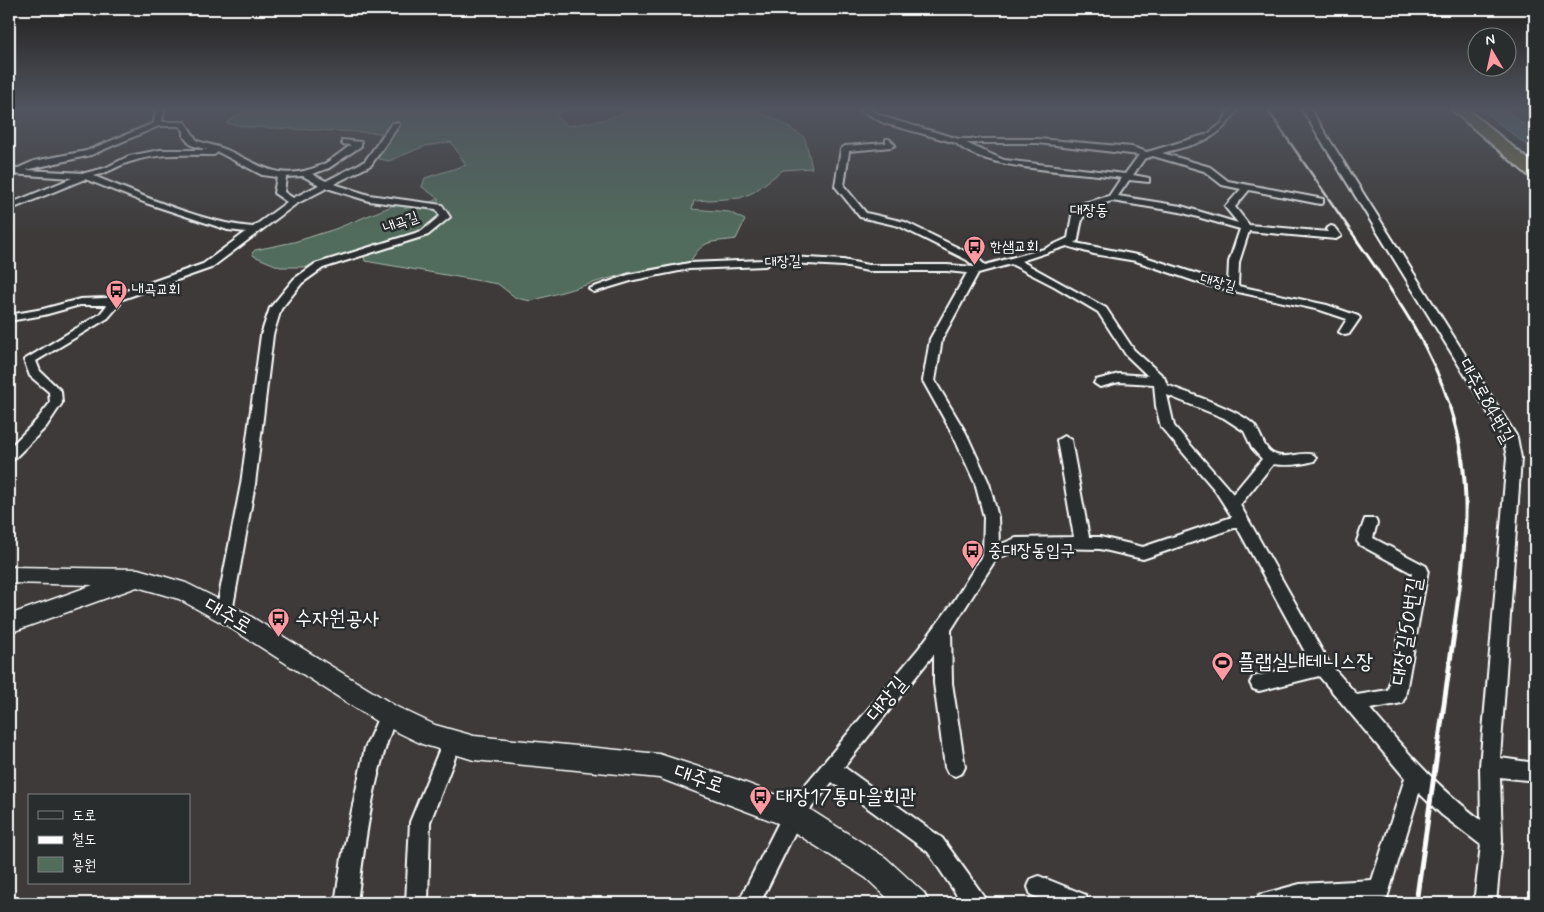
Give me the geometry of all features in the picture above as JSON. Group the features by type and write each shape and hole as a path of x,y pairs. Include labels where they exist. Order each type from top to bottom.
{"highway":[{"path":"1509,152 1535,173"},
{"path":"1521,152 1535,163"}],"street":[{"path":"12,171 31,164 92,152"},
{"path":"9,207 38,193 108,170 129,159 160,153 219,152"},
{"path":"223,152 264,173 282,175 306,172 326,166 347,152"},
{"path":"9,318 44,312 80,302 107,301 207,266 293,202 368,163 376,152"},
{"path":"845,152 838,186 863,215 902,224 971,258 978,270 936,339 929,381 959,434 982,483 991,517 991,555 1016,544 1083,543 1100,543 1143,553 1240,520"},
{"path":"975,152 994,157 1002,162 1094,171 1146,180"},
{"path":"1139,152 1207,169 1225,183 1307,197 1320,201"},
{"path":"1112,198 1141,157 1159,152"},
{"name":"대주로84번길","path":"1332,152 1510,436 1512,445 1514,458 1490,766 1492,840 1485,903"},
{"path":"12,171 85,176 149,201 231,228 256,230"},
{"name":"내곡길","path":"306,172 316,181 390,202 439,207 445,217 425,233 331,263"},
{"path":"282,175 279,192 293,202"},
{"path":"1233,288 1234,262 1245,228 1242,220 1230,207 1240,198 1246,188"},
{"path":"1066,243 1073,240 1077,215 1084,206 1112,198 1181,209 1245,228 1336,236 1331,229"},
{"name":"대장길","path":"594,289 632,277 688,266 765,263 772,259 843,263 868,268 978,270 1048,251 1066,243 1094,251 1138,258 1210,283 1323,307 1354,318 1345,332"},
{"path":"1010,260 1058,284 1102,310 1130,352 1161,384 1162,406 1168,427 1232,504 1323,668 1415,776 1449,808 1492,840"},
{"path":"224,612 248,484 267,335 276,308 298,281 319,266 331,263"},
{"path":"9,456 41,424 56,403 55,391 34,373 30,360 104,316 114,304 107,301"},
{"path":"1100,383 1120,378 1161,384 1229,415 1249,428 1258,445 1270,460 1290,462 1309,458"},
{"path":"1064,440 1083,543"},
{"path":"1232,504 1270,460"},
{"name":"대장길50번길","path":"1354,704 1396,697 1420,570 1365,541 1370,523"},
{"name":"대장길","path":"749,903 792,814 943,628 991,555"},
{"name":"대주로","path":"9,575 138,578 186,592 224,612 388,715 431,736 474,748 659,766 738,793 792,814 876,868 914,903"},
{"path":"9,624 138,578"},
{"path":"943,628 943,683 955,767"},
{"path":"1259,683 1323,668"},
{"path":"346,903 352,858 374,748 388,715"},
{"path":"417,903 420,822 452,742"},
{"path":"1490,766 1535,772"},
{"path":"830,769 935,846 975,903"},
{"path":"1267,903 1300,895 1379,890 1415,776"},
{"path":"1039,887 1078,903"}],"green space":[{"path":"372,152 412,152 389,161 370,157"},
{"path":"457,152 808,152 812,168 783,170 754,192 740,198 694,201 692,209 729,212 745,220 736,239 704,245 690,262 631,272 531,301 516,298 498,284 365,261 363,252 309,267 280,267 254,256 252,253 255,250 294,242 335,229 397,204 425,204 439,199 422,187 425,178 466,165"}],"railway":[{"path":"1296,152 1357,240"},
{"path":"1356,239 1422,341 1433,362 1451,409"},
{"path":"1450,407 1463,463 1466,517 1462,572 1454,628"},
{"path":"1416,903 1455,626"}],"place":[{"name":"한샘교회","path":"974,266"},
{"name":"내곡교회","path":"116,309"},
{"name":"중대장동입구","path":"972,570"},
{"name":"수자원공사","path":"279,638"},
{"name":"플랩실내테니스장","path":"1222,681"},
{"name":"대장17통마을회관","path":"760,816"}],"district":[{"name":"대장동","path":"1089,210"}]}
